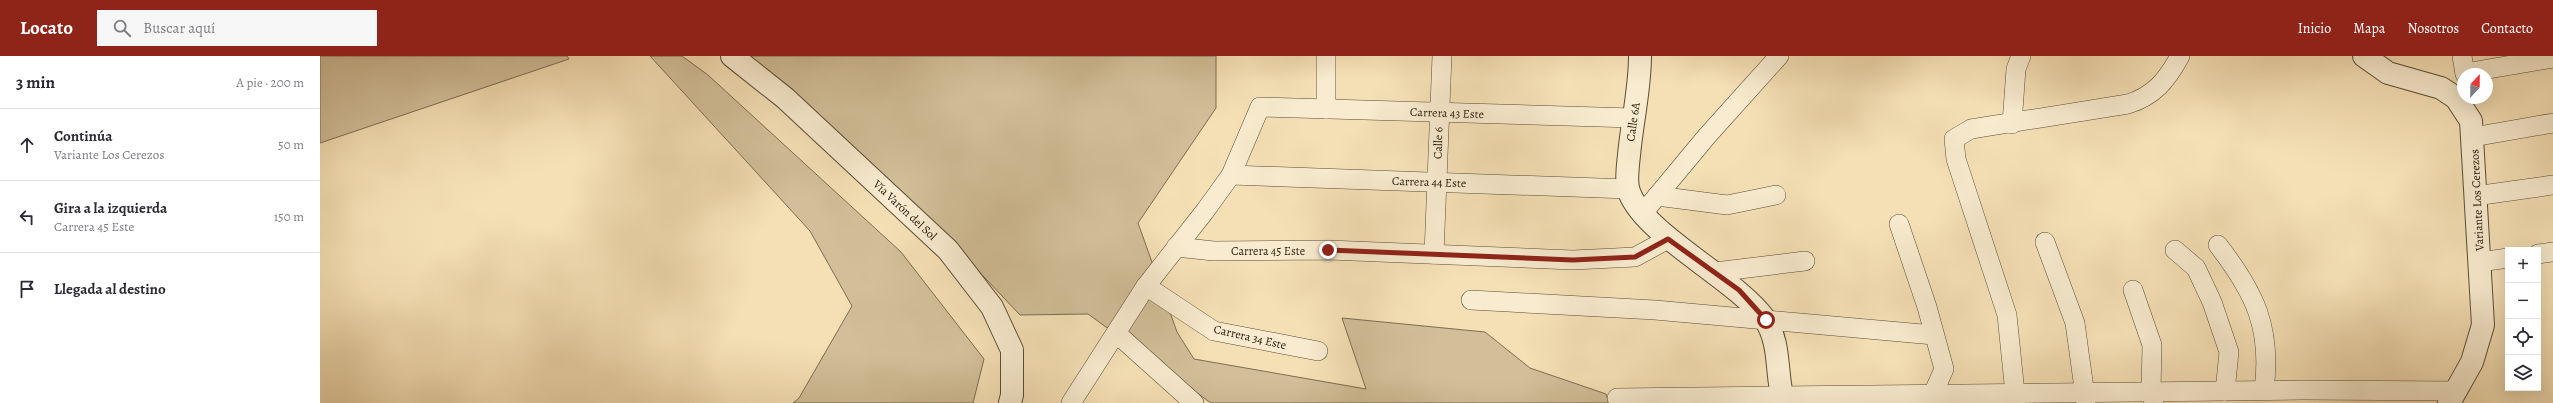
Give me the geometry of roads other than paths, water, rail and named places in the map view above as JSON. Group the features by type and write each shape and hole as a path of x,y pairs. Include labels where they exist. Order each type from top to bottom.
{"street":[{"name":"Vía Varón del Sol","path":"732,56 785,98 948,250 992,307 1012,350 1012,396 1010,403"},
{"path":"1326,56 1326,109"},
{"name":"Calle 6","path":"1434,254 1442,56"},
{"name":"Calle 6A","path":"1628,189 1628,167 1640,56"},
{"path":"1643,213 1708,136 1779,56"},
{"path":"2012,124 2016,69 2021,56"},
{"path":"2016,398 2007,315 1953,146 1954,139 1971,129 2012,124 2128,104 2145,99 2170,74 2180,56"},
{"path":"2364,56 2388,73 2441,88 2456,98 2472,129"},
{"path":"2464,68 2553,58"},
{"path":"2469,104 2472,129"},
{"name":"Carrera 43 Este","path":"1231,174 1260,107 1633,118"},
{"path":"2472,129 2553,123"},
{"name":"Variante Los Cerezos","path":"2457,399 2472,362 2483,324 2472,129"},
{"path":"1071,403 1146,286 1205,211 1231,174"},
{"name":"Carrera 44 Este","path":"1231,174 1628,189"},
{"path":"2475,196 2553,185"},
{"path":"1628,189 1643,213 1668,239 1739,290 1766,320 1778,352 1783,400"},
{"path":"1657,196 1727,205 1776,195"},
{"path":"1899,224 1927,307 1944,369 1933,394"},
{"name":"Carrera 45 Este","path":"1176,247 1214,251 1328,250 1573,260 1635,257 1668,239"},
{"path":"2044,242 2075,323 2085,398"},
{"path":"2218,245 2242,276 2263,322 2268,361 2264,390"},
{"path":"2175,250 2196,268 2212,302 2228,352 2225,391"},
{"path":"2541,254 2553,252"},
{"path":"2480,262 2505,258"},
{"path":"1715,272 1805,261"},
{"name":"Carrera 34 Este","path":"1146,286 1214,331 1318,351"},
{"path":"2133,290 2152,345 2153,397"},
{"path":"1471,300 1655,310 1934,335"},
{"path":"1116,333 1194,403"},
{"path":"1617,398 1783,400 1933,394 2016,398 2085,398 2153,397 2225,391 2264,390 2304,396 2457,399"}]}
